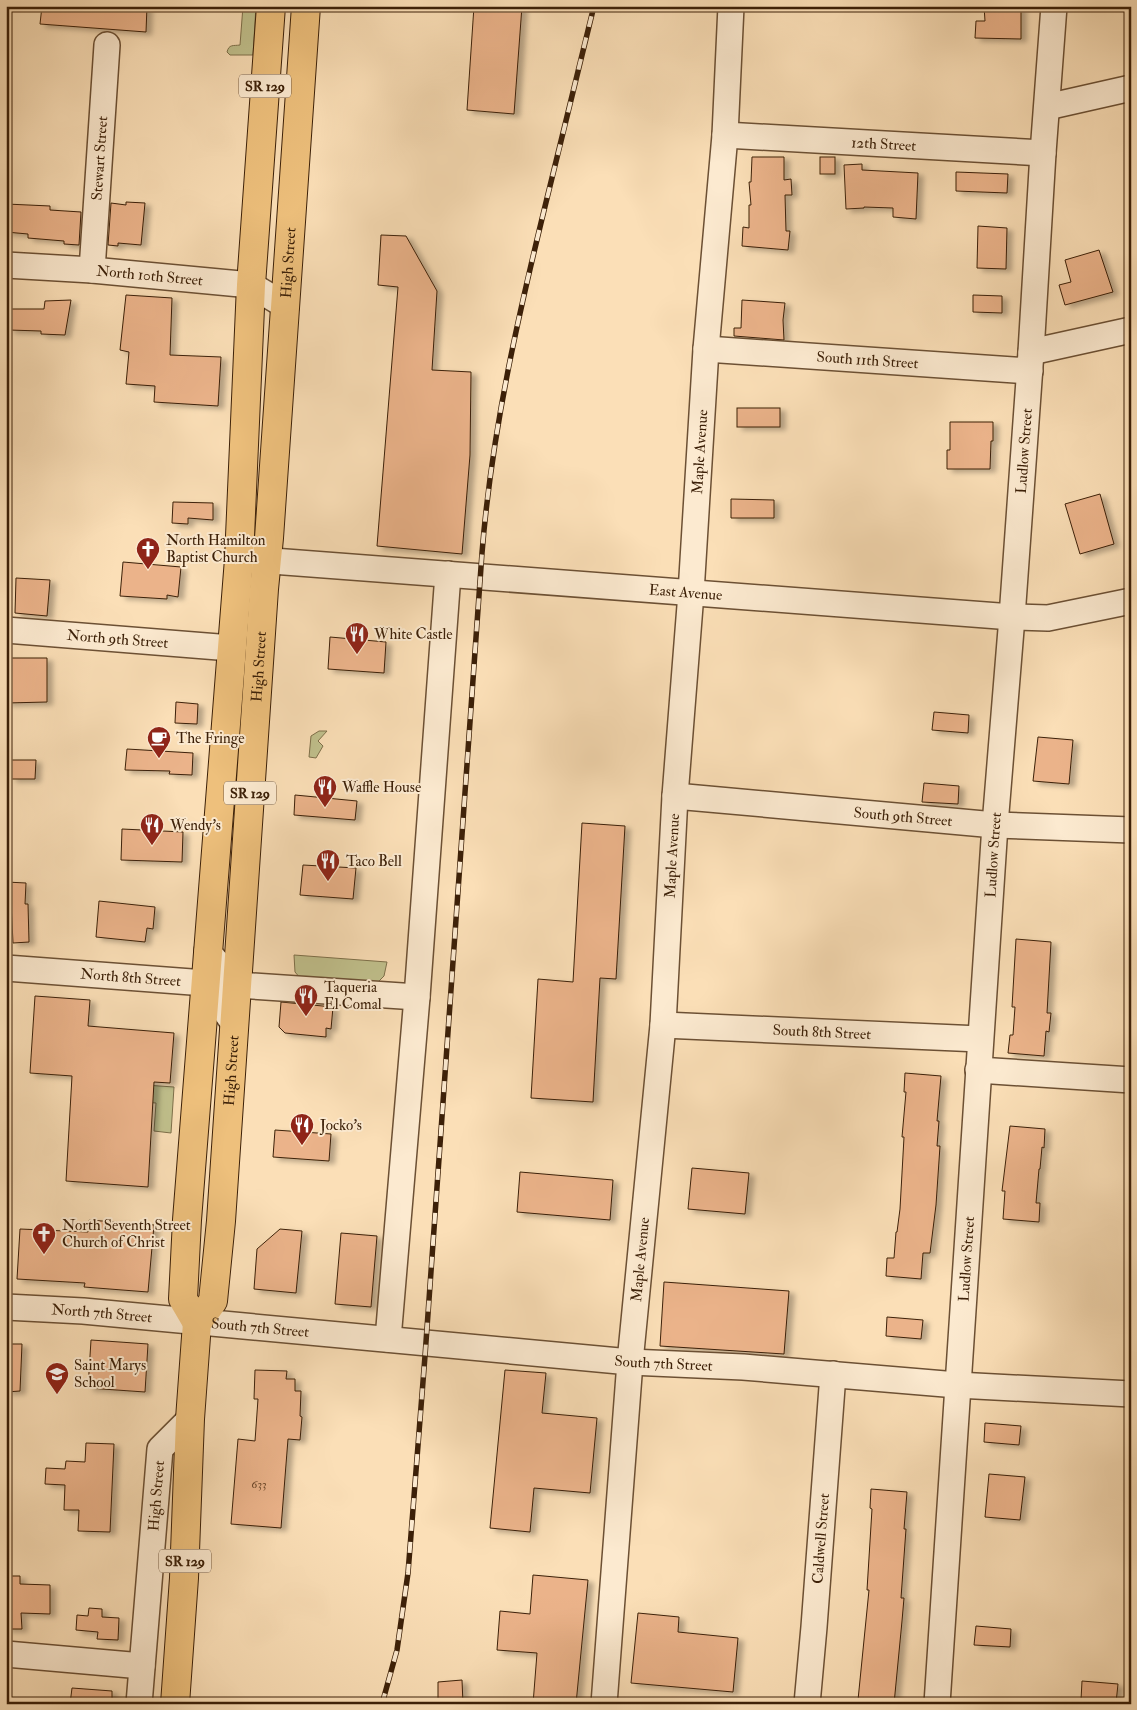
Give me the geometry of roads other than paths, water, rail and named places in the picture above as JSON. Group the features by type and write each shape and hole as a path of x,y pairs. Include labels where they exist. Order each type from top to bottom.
{"highway":[{"name":"High Street","path":"197,1323 183,1299 187,1220 239,559 251,285 271,6"},
{"name":"High Street","path":"175,1704 184,1578 190,1419 197,1323 213,1301 222,1221 264,589 286,306 306,6"}],"street":[{"name":"Maple Avenue","path":"604,1704 630,1362 663,1025 675,796 691,593 706,349 725,136 731,6"},
{"name":"Ludlow Street","path":"937,1704 980,1039 1012,617 1054,6"},
{"name":"Stewart Street","path":"92,270 107,45"},
{"path":"1047,107 1131,88"},
{"name":"12th Street","path":"725,136 1043,153"},
{"name":"North 10th Street","path":"6,265 92,270 251,285 286,306"},
{"name":"South 11th Street","path":"706,349 1030,361 1131,330"},
{"name":"East Avenue","path":"239,559 1012,617 1048,618 1131,601"},
{"path":"388,1340 418,997 448,574"},
{"name":"North 9th Street","path":"6,630 57,632 231,648"},
{"name":"South 9th Street","path":"675,796 995,825 1131,830"},
{"path":"208,951 237,985 418,997"},
{"name":"North 8th Street","path":"6,968 205,983"},
{"path":"205,983 235,1025"},
{"name":"South 8th Street","path":"663,1025 980,1039"},
{"path":"978,1070 1131,1080"},
{"name":"North 7th Street","path":"6,1307 83,1311 197,1323"},
{"name":"South 7th Street","path":"197,1323 630,1362 833,1374 957,1385 1131,1394"},
{"name":"Caldwell Street","path":"807,1704 833,1374"},
{"name":"High Street","path":"139,1704 160,1449 190,1419"},
{"path":"6,1654 142,1666"}],"railway":[{"path":"382,1704 397,1650 408,1573 482,553 487,506 508,368 594,6"}],"place":[{"name":"North Hamilton Baptist Church","path":"148,570"},
{"name":"White Castle","path":"357,655"},
{"name":"The Fringe","path":"159,759"},
{"name":"Waffle House","path":"325,808"},
{"name":"Wendy's","path":"152,846"},
{"name":"Taco Bell","path":"328,882"},
{"name":"Taqueria El Comal","path":"306,1017"},
{"name":"Jocko's","path":"302,1146"},
{"name":"North Seventh Street Church of Christ","path":"44,1255"},
{"name":"Saint Marys School","path":"57,1395"}]}
